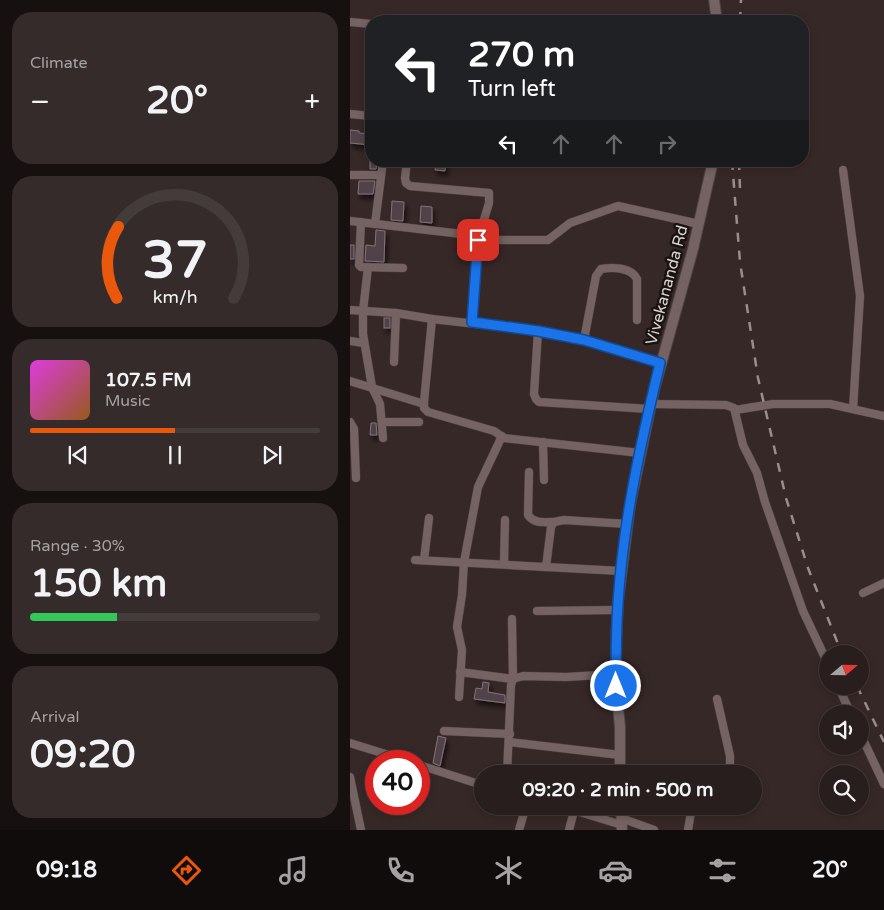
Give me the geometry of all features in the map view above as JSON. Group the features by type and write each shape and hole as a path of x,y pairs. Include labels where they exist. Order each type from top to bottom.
{"street":[{"path":"714,0 716,15"},
{"path":"350,22 365,23"},
{"path":"350,114 365,115"},
{"path":"375,224 382,167"},
{"path":"406,167 405,178 406,183 410,186 489,193 489,203 479,238 472,322"},
{"name":"Vivekananda Rd","path":"620,765 616,674 617,610 627,524 640,453 660,363 689,266 711,167"},
{"path":"843,170 860,296 853,409"},
{"path":"350,175 380,176"},
{"path":"350,221 479,238 548,240 570,223 618,206 699,224"},
{"path":"361,222 359,265 361,267 403,268"},
{"path":"368,267 362,326 372,387 380,404 383,438"},
{"path":"584,340 596,276 601,269 632,271 635,275 637,279 637,320"},
{"path":"350,310 396,313 538,331 584,340 660,363"},
{"path":"394,362 396,313"},
{"path":"432,319 424,404 428,412 494,431 504,438 640,453"},
{"path":"538,331 534,394 539,402 650,406 726,405 731,406 735,410 743,444 757,473 765,502 803,610 819,645"},
{"path":"350,342 364,343"},
{"path":"350,381 424,404"},
{"path":"735,410 773,404 830,404 884,416"},
{"path":"350,422 354,429 356,478"},
{"path":"382,422 420,422"},
{"path":"459,697 461,646 458,627 464,562 478,487 502,436"},
{"path":"543,442 544,480"},
{"path":"529,472 528,515 532,520 538,522 564,520 627,524"},
{"path":"424,560 429,518"},
{"path":"504,564 505,520"},
{"path":"546,566 551,527 554,522"},
{"path":"415,560 621,571"},
{"path":"863,593 884,583"},
{"path":"536,611 617,610"},
{"path":"508,765 511,685 513,679 512,619"},
{"path":"460,672 513,679 523,676 566,677 616,674"},
{"path":"717,699 730,756 730,765"},
{"path":"444,731 509,738 620,755"},
{"path":"350,743 373,750"},
{"path":"869,752 884,784"},
{"path":"430,768 474,782"},
{"path":"350,776 354,816 361,830"},
{"path":"520,830 524,815"},
{"path":"570,830 573,815"},
{"path":"589,815 654,830"},
{"path":"688,830 690,815"}],"building":[{"path":"350,130 365,134 365,144 350,143"},
{"path":"435,167 445,167 445,171 435,170"},
{"path":"359,181 375,181 373,194 358,194"},
{"path":"392,201 404,202 403,221 391,220"},
{"path":"421,206 432,207 432,223 420,222"},
{"path":"376,230 385,231 384,262 365,261 366,245 375,246"},
{"path":"350,245 354,245 354,259 350,259"},
{"path":"384,318 390,318 390,328 384,328"},
{"path":"371,423 376,423 377,435 370,435"},
{"path":"483,682 489,683 488,692 505,695 505,703 474,699 476,688 482,689"},
{"path":"438,736 446,738 440,766 433,763"}],"railway":[{"path":"740,15 741,0"},
{"path":"732,167 740,262 758,378 786,498 808,568 838,645"},
{"path":"739,167 740,189"},
{"path":"861,695 884,742"}],"route":[{"path":"478,240 472,322 538,331 584,340 660,363 633,484 624,545 618,601 616,686"}]}
